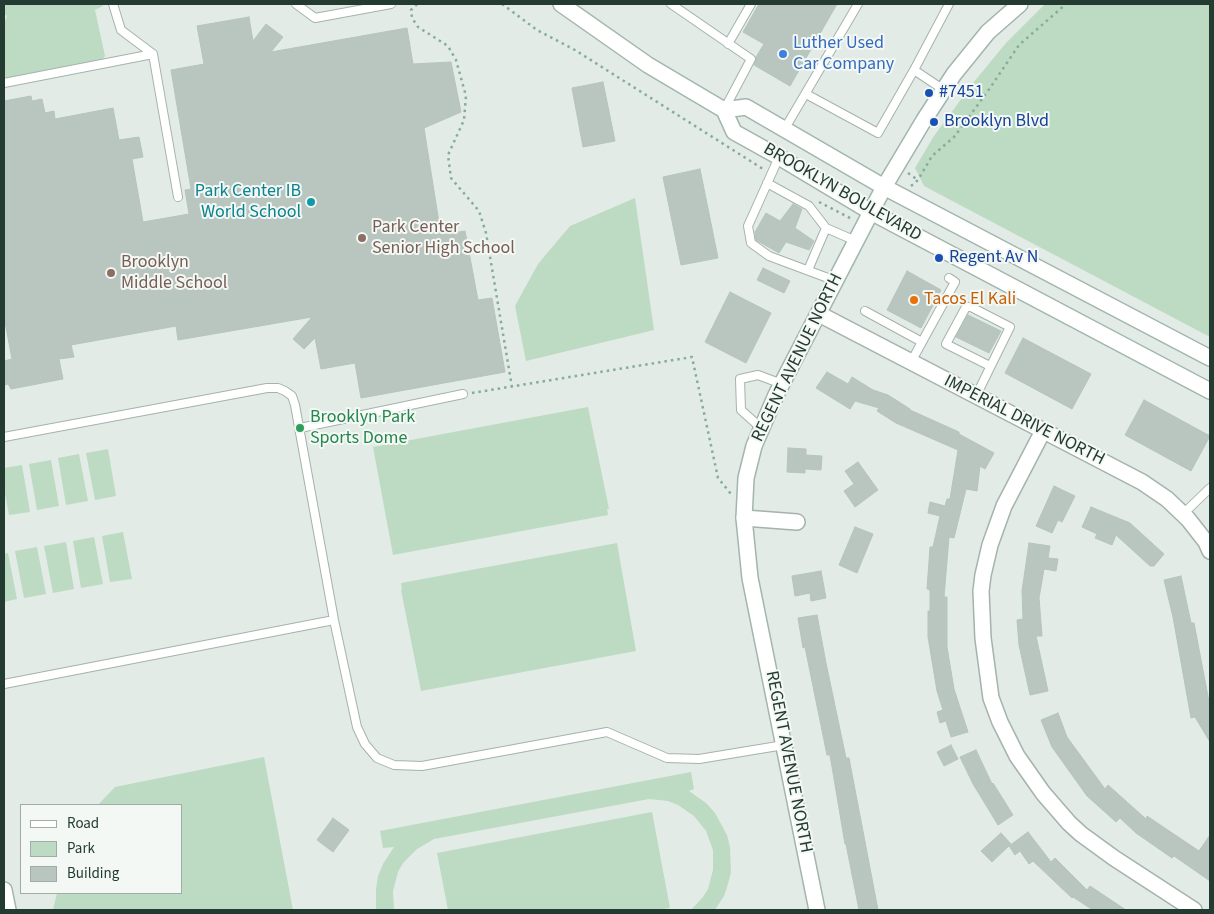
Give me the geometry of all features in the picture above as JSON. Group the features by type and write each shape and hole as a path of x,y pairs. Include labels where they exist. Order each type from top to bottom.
{"street":[{"path":"561,4 648,65 724,110"},
{"name":"REGENT AVENUE NORTH","path":"817,910 750,578 744,518 746,478 754,446 761,428 836,281 850,238 871,212 924,120 954,74 988,32 1020,4"},
{"name":"BROOKLYN BOULEVARD","path":"1210,358 884,187 746,107 724,110 734,132 871,212 1210,391"},
{"name":"IMPERIAL DRIVE NORTH","path":"819,314 1142,482 1167,499 1183,514 1206,542 1210,551"},
{"path":"1043,431 1004,506 990,545 981,591 983,638 991,698 1000,722 1017,756 1054,806 1081,834 1176,906 1194,910"},
{"path":"744,518 798,522"},
{"path":"4,890 8,910"}],"lane":[{"path":"113,4 121,30 153,54 178,197"},
{"path":"296,4 315,18 391,4"},
{"path":"671,4 751,59 724,110"},
{"path":"728,44 751,4"},
{"path":"784,130 858,4"},
{"path":"806,94 878,133 949,4"},
{"path":"4,83 153,54"},
{"path":"914,70 944,90"},
{"path":"779,157 748,226 751,243 770,256 836,281"},
{"path":"767,183 808,206 826,228 850,238"},
{"path":"808,270 826,228"},
{"path":"911,362 955,282 948,278"},
{"path":"976,396 1010,327 971,307 966,307 946,344 990,366"},
{"path":"865,311 922,342"},
{"path":"761,428 741,410 740,379 758,376 782,384"},
{"path":"4,436 266,388 278,388 292,396 296,405 334,620 357,727 365,744 377,758 394,765 422,766 606,732 667,758 699,759 784,745"},
{"path":"300,428 463,394"},
{"path":"1183,514 1210,488"},
{"path":"4,684 334,620"}],"path":[{"path":"417,4 411,10 412,18 418,27 448,46 456,60 466,96 464,120 448,155 451,178 479,211 486,232 512,387"},
{"path":"502,4 537,30 575,50 735,153 771,174"},
{"path":"910,187 918,180 932,156 954,136 966,121 1019,45 1066,4"},
{"path":"819,202 852,218 850,238"},
{"path":"463,394 692,357 718,478 733,497 734,489"}],"green space":[{"path":"4,4 102,4 103,6 95,10 105,56 98,66 4,86 4,23 7,16 4,14"},
{"path":"1045,4 1210,4 1210,337 924,186 915,168 934,136 973,83 1006,43"},
{"path":"635,198 654,330 526,361 515,306 538,264 570,226"},
{"path":"588,407 609,509 607,509 608,515 393,555 373,447"},
{"path":"108,449 116,496 95,500 86,453"},
{"path":"79,454 88,501 66,505 58,458"},
{"path":"51,460 59,506 37,510 29,464"},
{"path":"22,465 30,512 9,515 4,488 4,468"},
{"path":"123,532 132,579 110,582 102,536"},
{"path":"94,537 103,584 81,588 73,541"},
{"path":"66,542 74,589 53,593 44,546"},
{"path":"617,543 636,651 421,691 401,583"},
{"path":"37,547 46,594 24,598 15,551"},
{"path":"8,553 17,599 4,602 4,554"},
{"path":"264,757 293,910 53,910 57,894 182,894 182,804 99,804 115,787"},
{"path":"691,772 694,789 689,791 706,803 715,813 727,835 730,847 731,872 724,896 715,910 691,910 708,889 713,870 713,850 706,831 694,816 678,805 668,801 649,799 434,839 417,849 403,863 398,872 393,891 394,910 376,910 378,876 394,847 383,848 380,831"},
{"path":"652,812 670,908 657,910 448,910 437,853"}],"building":[{"name":"Luther Used Car Company","path":"759,4 837,4 790,86 754,65 756,57 764,44 743,32"},
{"name":"Park Center IB World School","path":"249,17 253,41 266,24 283,37 271,52 407,28 413,64 451,62 461,112 424,128 441,235 465,231 478,300 492,298 505,372 361,398 355,363 321,369 315,338 304,349 293,339 312,317 178,340 176,326 71,345 74,357 59,359 63,379 11,389 8,384 4,385 4,361 12,359 4,317 4,101 31,96 32,101 42,99 45,113 54,111 55,119 113,108 119,140 139,137 143,157 132,159 143,222 189,214 185,190 191,189 171,70 204,64 197,26"},
{"path":"603,82 615,141 583,147 572,88"},
{"path":"700,169 718,258 681,265 663,177"},
{"path":"793,204 802,209 795,228 814,241 809,250 786,242 779,253 756,240 755,232 766,213 780,221"},
{"path":"763,268 790,281 784,293 757,280"},
{"name":"Tacos El Kali","path":"907,271 941,290 921,328 887,310"},
{"path":"730,292 771,313 746,363 705,342"},
{"path":"968,315 1001,331 989,353 956,337"},
{"path":"1023,338 1091,374 1072,409 1005,373"},
{"path":"827,372 848,384 852,377 873,390 888,395 910,410 959,432 959,434 994,453 985,469 980,466 977,491 966,489 954,538 949,537 944,597 947,597 947,647 954,689 968,732 951,737 946,721 940,723 937,712 943,710 937,691 928,637 930,590 927,589 930,547 933,547 940,516 928,513 930,502 945,506 947,499 950,499 958,450 896,423 877,411 879,408 855,401 850,409 816,388"},
{"path":"1144,400 1210,436 1191,471 1125,435"},
{"path":"788,448 806,449 806,455 822,456 821,470 805,469 805,473 787,472"},
{"path":"858,462 878,490 855,507 844,491 854,484 845,471"},
{"path":"1054,486 1075,496 1062,522 1058,520 1052,533 1036,526"},
{"path":"1091,507 1130,523 1164,554 1154,566 1150,566 1116,535 1112,545 1095,538 1097,534 1082,527"},
{"path":"855,527 873,534 857,573 839,565"},
{"path":"1029,543 1050,546 1048,558 1058,559 1056,571 1044,569 1039,598 1042,636 1036,636 1048,691 1030,695 1019,645 1017,620 1023,619 1022,591"},
{"path":"821,571 826,598 811,601 810,593 795,596 792,576"},
{"path":"1181,576 1191,623 1194,623 1210,707 1210,742 1195,717 1191,718 1173,617 1164,580"},
{"path":"817,615 846,758 849,758 878,910 859,910 845,844 830,755 827,755 805,647 803,648 798,618"},
{"path":"1058,713 1067,737 1105,789 1108,785 1146,819 1147,816 1199,851 1210,835 1210,881 1136,833 1120,818 1116,822 1087,796 1052,747 1041,720"},
{"path":"951,745 958,759 944,766 937,752"},
{"path":"976,750 992,784 1013,815 998,825 973,784 960,757"},
{"path":"333,818 349,830 333,852 317,840"},
{"path":"1028,832 1051,862 1055,858 1087,890 1090,886 1126,910 1093,910 1072,898 1033,861 1029,864 1020,851 1015,855 1009,846"},
{"path":"1001,833 1011,844 992,862 981,851"}],"place":[{"name":"Luther Used Car Company","path":"783,54"},
{"name":"#7451","path":"929,93"},
{"name":"Brooklyn Blvd","path":"934,122"},
{"name":"Park Center IB World School","path":"311,202"},
{"name":"Park Center Senior High School","path":"362,238"},
{"name":"Regent Av N","path":"939,258"},
{"name":"Brooklyn Middle School","path":"111,273"},
{"name":"Tacos El Kali","path":"914,300"},
{"name":"Brooklyn Park Sports Dome","path":"300,428"}]}
